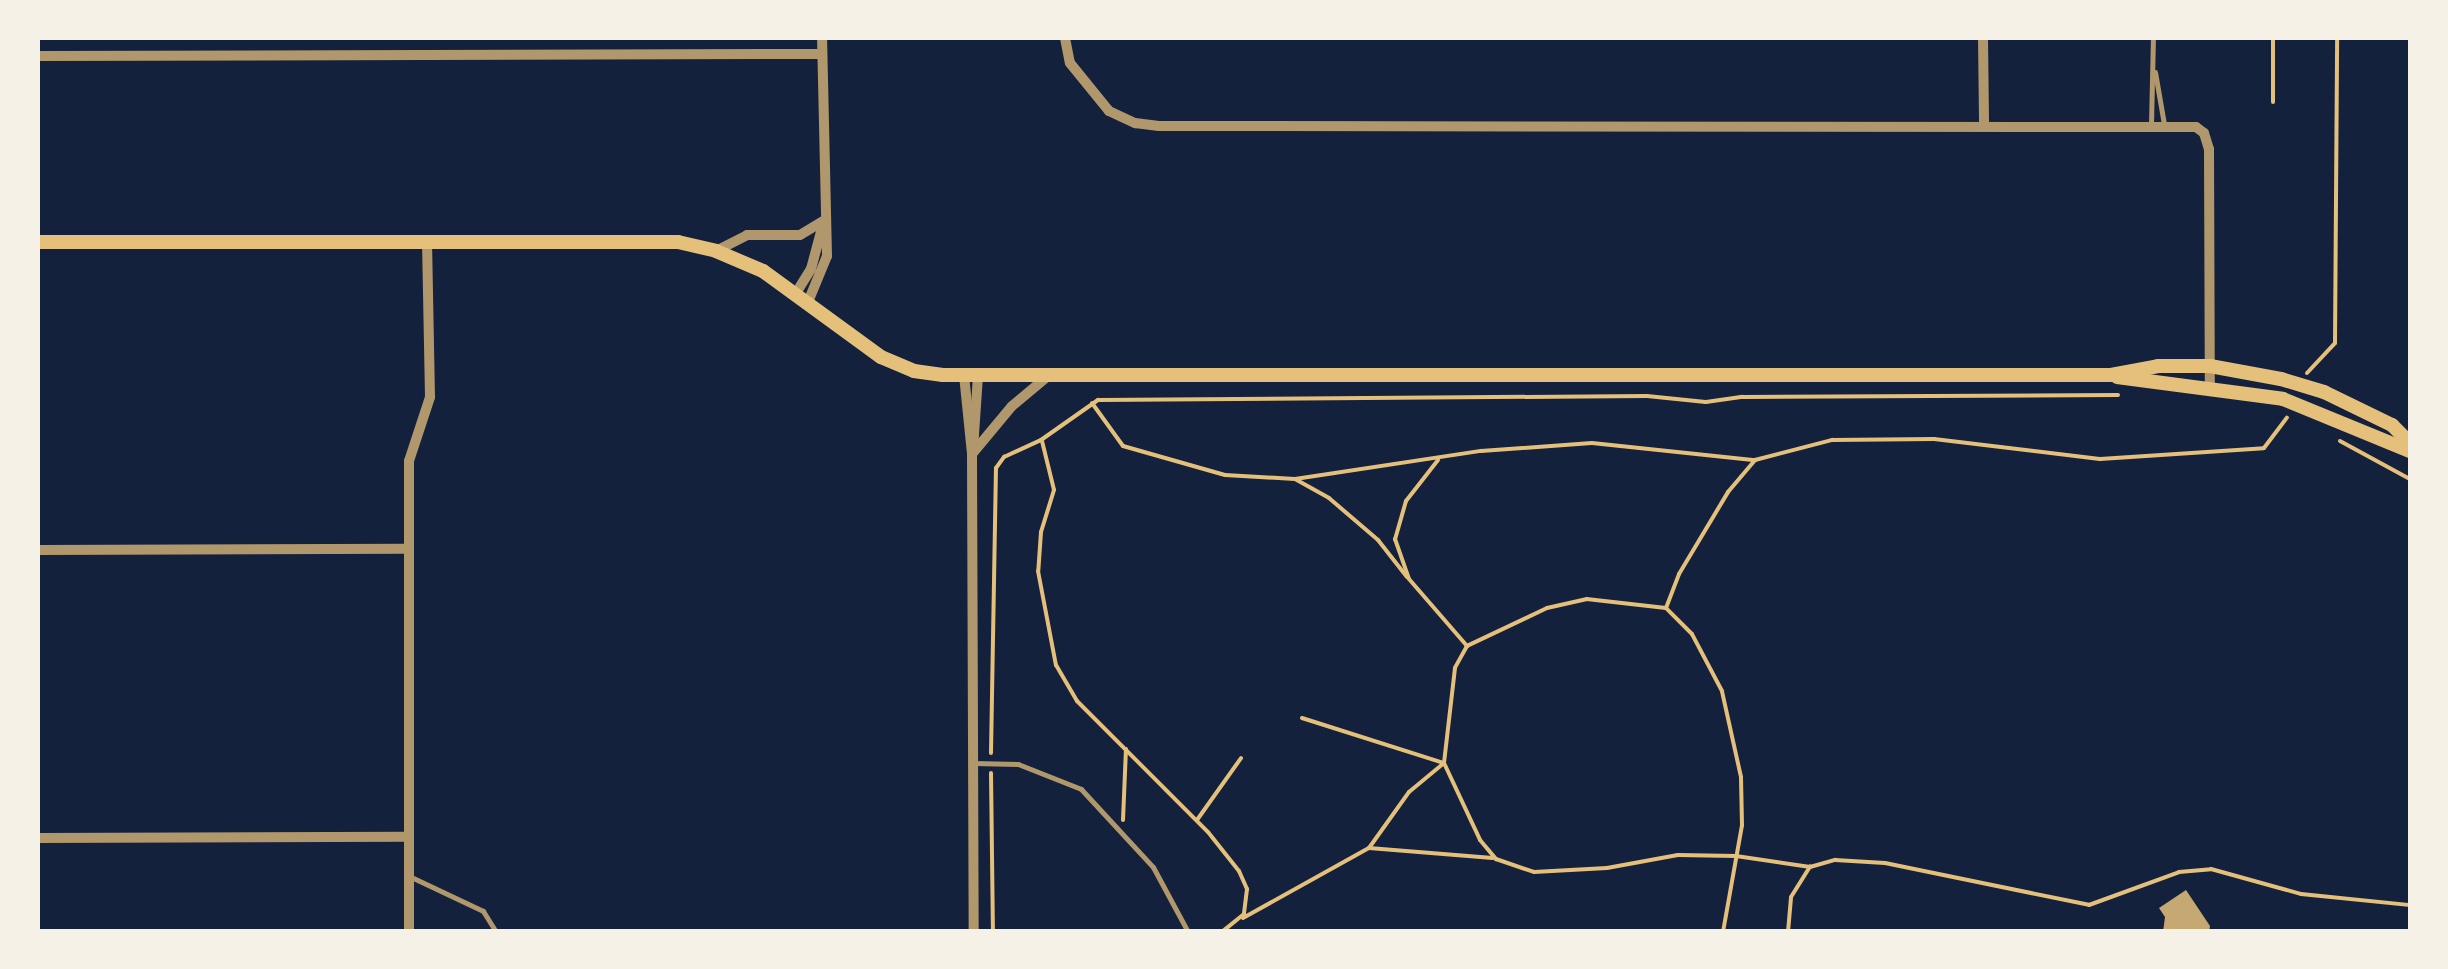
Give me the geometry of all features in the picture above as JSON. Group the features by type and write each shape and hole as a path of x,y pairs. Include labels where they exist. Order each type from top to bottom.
{"main road":[{"path":"38,242 650,240 716,251 764,271 889,362 922,373 2111,376 2210,387 2294,402 2410,451"},
{"path":"2111,376 2158,366 2210,366 2281,378 2324,392 2380,418 2410,443"}],"street":[{"path":"802,297 826,262 822,38"},
{"path":"1065,38 1070,63 1109,111 1134,123 1159,126 2196,127 2208,142 2210,387"},
{"path":"1983,38 1984,124"},
{"path":"38,56 822,54"},
{"path":"716,251 744,236 800,235 823,221"},
{"path":"409,932 409,461 430,397 427,241"},
{"path":"971,376 974,932"},
{"path":"972,454 994,424 1048,376"},
{"path":"38,550 407,549"},
{"path":"38,838 409,836"}],"lane":[{"path":"2151,124 2153,38"},
{"path":"2154,69 2164,124"},
{"path":"974,763 1018,764 1081,789 1153,867 1188,932"},
{"path":"409,876 483,911 496,932"}],"path":[{"path":"2273,38 2273,102"},
{"path":"2306,375 2334,342 2337,38"},
{"path":"993,932 990,764 996,468 1004,458 1042,440 1092,403 1123,398 1647,396 1706,402 1743,397 2134,395"},
{"path":"1092,403 1123,446 1225,475 1295,479 1481,451 1592,443 1755,460 1832,440 1934,439 2100,459 2264,448 2292,408"},
{"path":"2272,413 2288,416"},
{"path":"2332,437 2410,479"},
{"path":"1042,440 1054,490 1041,532 1038,571 1056,666 1077,700 1208,832 1240,871 1247,904 1234,923"},
{"path":"1408,579 1395,539 1398,522 1420,480 1438,460"},
{"path":"1666,608 1679,574 1728,492 1755,460"},
{"path":"1295,479 1329,498 1378,540 1468,646"},
{"path":"1496,859 1480,840 1444,763 1455,668 1468,646 1546,608 1587,599 1666,608 1692,634 1722,691 1741,777 1736,856 1724,932"},
{"path":"1302,718 1444,763"},
{"path":"1122,834 1126,750"},
{"path":"1197,820 1241,758"},
{"path":"1222,932 1368,848 1409,792 1444,763"},
{"path":"1368,848 1496,859 1534,872 1607,868 1678,855 1736,856 1810,867 1835,860 1885,863 2089,905 2179,872 2210,870 2300,894 2410,905"},
{"path":"1788,932 1791,897 1810,867"}],"building":[{"path":"2186,890 2210,926 2209,932 2163,932 2165,917 2159,908"}]}
